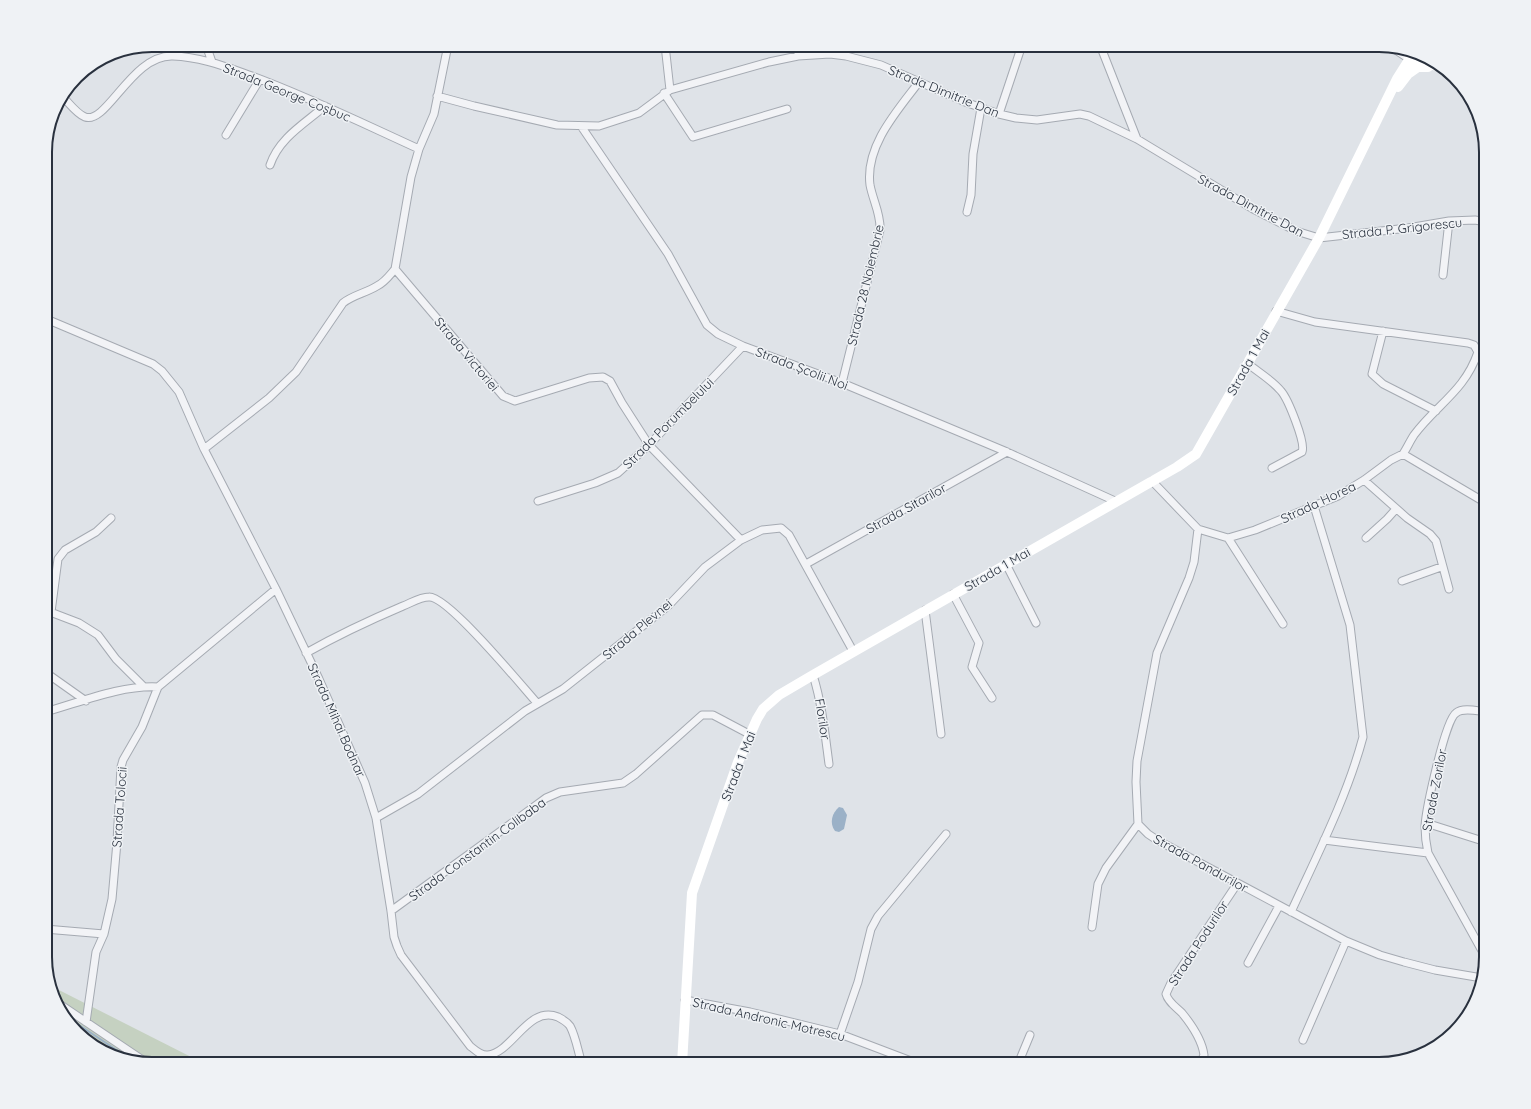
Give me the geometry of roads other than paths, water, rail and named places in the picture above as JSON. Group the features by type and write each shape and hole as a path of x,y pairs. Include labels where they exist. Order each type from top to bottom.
{"main road":[{"path":"1408,56 1418,67 1424,68 1430,66"},
{"name":"Strada 1 Mai","path":"682,1057 692,893 749,734 763,710 780,695 853,651 1189,460 1196,454 1276,311 1319,238 1392,92 1408,56"},
{"name":"Strada 1 Mai","path":"1392,92 1408,74 1418,67"}],"street":[{"path":"208,52 212,62"},
{"path":"204,449 269,398 296,372 343,303 350,297 377,286 386,280 395,268 411,177 419,149 434,114 446,52"},
{"path":"665,52 667,92 694,138 787,109"},
{"path":"999,114 1020,52"},
{"path":"1103,52 1137,139"},
{"name":"Strada Dimitrie Dan","path":"437,96 557,125 598,126 630,117 649,107 667,92 769,62 798,56 830,54 852,57 882,65 981,108 999,114 1032,120 1080,114 1089,116 1137,139 1253,209 1300,233 1319,238"},
{"name":"Strada George Coșbuc","path":"67,100 84,116 90,118 102,112 127,81 147,63 158,57 174,56 212,62 260,79 325,106 419,149"},
{"path":"226,136 260,79"},
{"name":"Strada 28 Noiembrie","path":"842,383 880,230 880,218 876,209 870,184 870,167 873,155 884,132 919,82"},
{"path":"270,165 274,154 284,140 325,106"},
{"path":"967,212 971,195 973,154 981,108"},
{"name":"Strada Școlii Noi","path":"581,126 668,254 707,325 718,334 743,346 842,383 1007,452 1115,501"},
{"path":"1443,276 1449,221"},
{"name":"Strada P. Grigorescu","path":"1319,238 1408,228 1449,221 1479,221"},
{"name":"Strada Victoriei","path":"395,268 502,396 515,401 589,378 603,378 610,381 622,403 649,445 741,540"},
{"path":"1276,311 1315,322 1468,343 1476,348 1478,352 1475,362 1456,391 1414,435 1403,454 1479,500"},
{"name":"Strada Mihai Bodnar","path":"52,321 136,355 153,364 162,371 179,392 204,449 276,589 365,783 376,818 394,937 401,955 470,1046 480,1054 487,1056 492,1054 501,1049 535,1019 543,1015 553,1015 569,1024 573,1032 580,1057"},
{"path":"1382,331 1372,374 1383,384 1436,411"},
{"name":"Strada Porumbelului","path":"538,501 595,483 618,473 649,445 743,346"},
{"path":"1247,363 1281,391 1302,439 1304,449 1302,452 1272,468"},
{"name":"Strada Sitarilor","path":"806,564 1007,452"},
{"name":"Strada Horea","path":"1228,538 1255,530 1338,496 1364,480 1391,460 1403,454"},
{"path":"1364,480 1396,509 1430,534 1436,541 1441,567 1449,589"},
{"path":"1152,481 1198,529 1228,538 1283,624"},
{"path":"1291,912 1324,840 1363,737 1350,625 1314,506"},
{"path":"1366,538 1388,519 1396,509"},
{"path":"52,590 58,559 66,550 96,532 110,518"},
{"name":"Strada Plevnei","path":"376,818 418,794 537,703 563,689 668,606 704,567 741,540 762,530 781,528 789,535 853,651"},
{"path":"1092,927 1098,884 1106,868 1138,824 1136,782 1137,761 1157,653 1190,578 1194,562 1198,529"},
{"path":"1006,564 1036,623"},
{"path":"1402,581 1441,567"},
{"name":"Strada Tolocii","path":"86,1022 95,959 104,934 112,899 121,767 123,760 142,727 158,687 276,589"},
{"path":"952,594 979,643 972,667 992,698"},
{"path":"306,653 376,617 422,598 433,597 441,602 478,636 537,703"},
{"path":"925,610 941,734"},
{"path":"52,613 79,623 98,634 116,659 143,686"},
{"name":"Florilor","path":"813,675 819,694 826,732 829,764"},
{"path":"52,677 86,701"},
{"path":"52,710 143,686 158,687"},
{"name":"Strada Zorilor","path":"1479,711 1464,710 1456,712 1448,724 1431,792 1425,839 1428,853 1479,945"},
{"name":"Strada Constantin Colibaba","path":"391,911 546,798 560,792 623,783 636,774 702,714 713,715 749,734"},
{"name":"Strada Pandurilor","path":"1138,824 1148,834 1237,884 1346,941 1380,955 1404,962 1435,970 1477,977"},
{"path":"1426,824 1479,840"},
{"path":"840,1034 858,982 871,929 878,916 946,834"},
{"path":"1324,840 1428,853"},
{"name":"Strada Podurilor","path":"1203,1057 1204,1055 1196,1035 1166,994 1171,983 1237,884"},
{"path":"1248,963 1279,906"},
{"path":"52,930 104,934"},
{"path":"1304,1040 1346,941"},
{"name":"Strada Andronic Motrescu","path":"685,1000 750,1012 840,1034 901,1057"},
{"path":"67,1009 136,1056"},
{"path":"1021,1057 1030,1036"}],"water":[{"path":"839,807 843,808 847,815 844,829 839,832 835,831 833,828 832,818"}],"waterway":[{"path":"78,1024 119,1051"}]}
